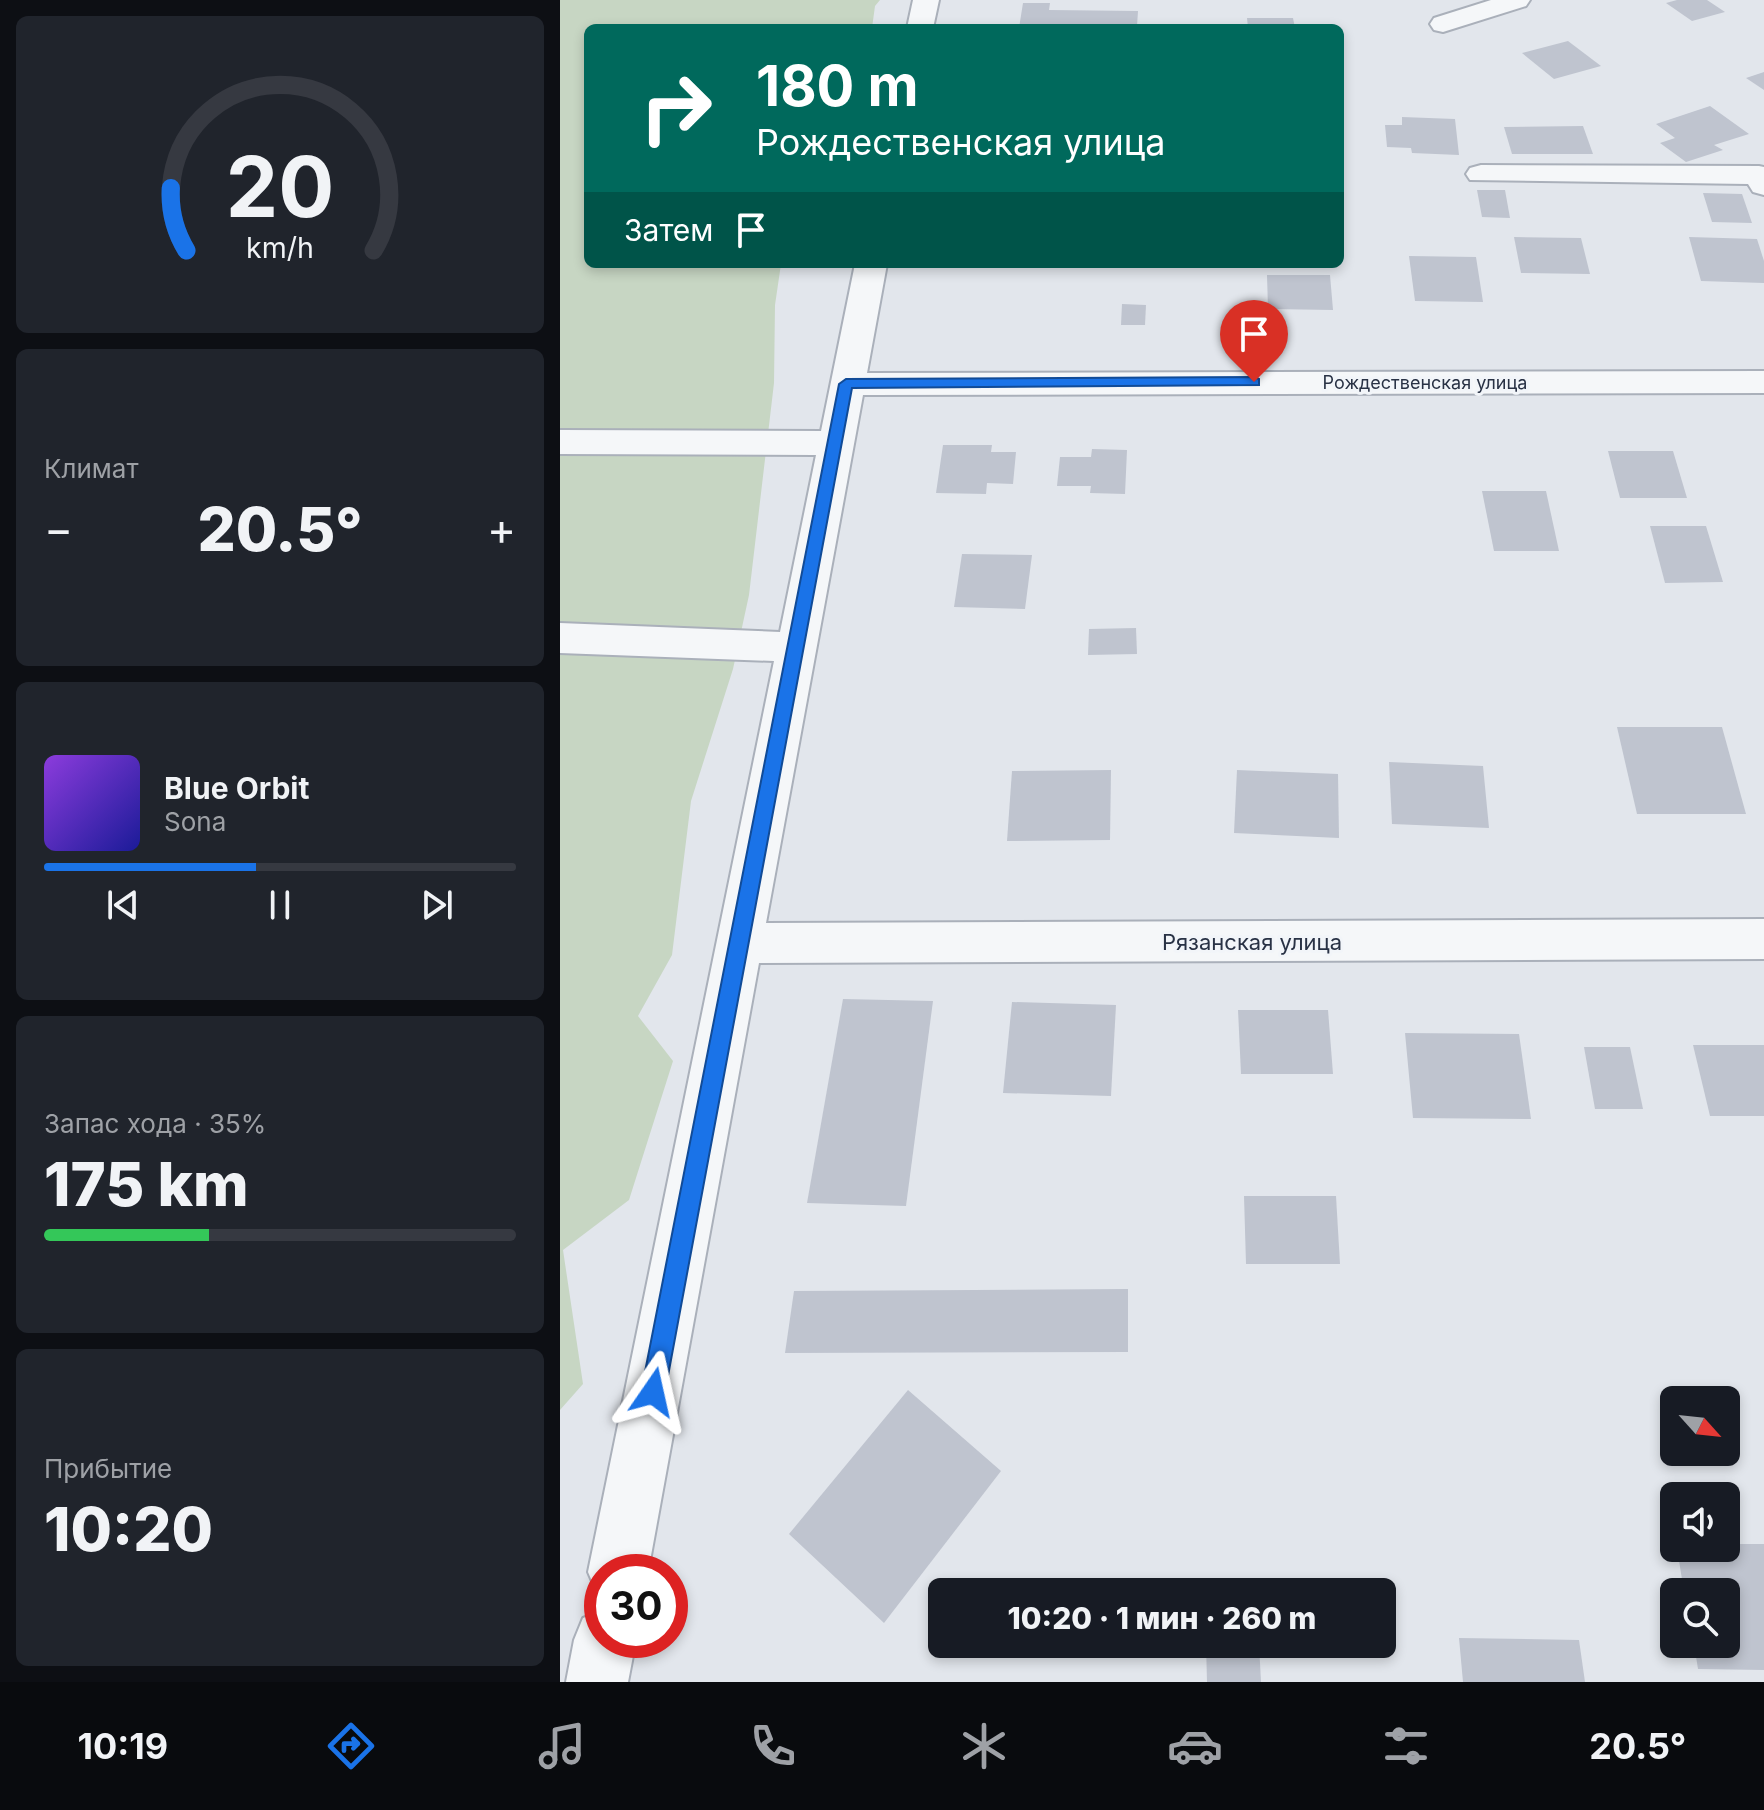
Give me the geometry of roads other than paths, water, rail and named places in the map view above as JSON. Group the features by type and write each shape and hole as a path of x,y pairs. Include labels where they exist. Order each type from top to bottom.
{"street":[{"path":"921,24 926,0"},
{"path":"1443,24 1517,0"},
{"path":"1481,174 1759,175 1764,186"},
{"path":"621,1554 870,268"},
{"name":"Рождественская улица","path":"846,384 1764,382"},
{"path":"560,442 834,443"},
{"path":"560,638 796,647"},
{"name":"Рязанская улица","path":"740,943 1764,939"},
{"path":"597,1682 602,1658"}]}
